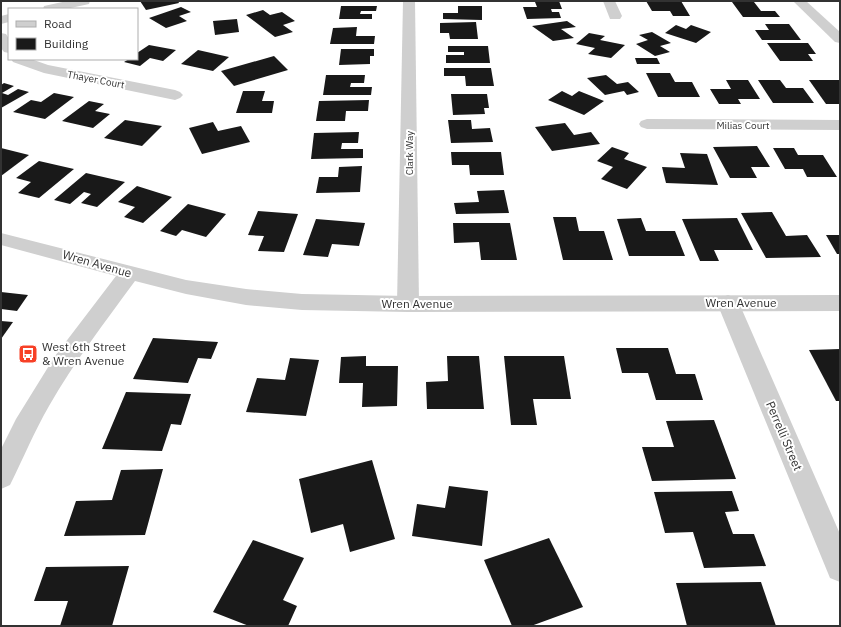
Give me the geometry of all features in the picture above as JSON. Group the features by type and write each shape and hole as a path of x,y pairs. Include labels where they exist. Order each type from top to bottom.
{"street":[{"path":"53,8 84,1"},
{"name":"Clark Way","path":"408,304 409,1"},
{"path":"609,1 615,16"},
{"path":"799,1 840,39"},
{"path":"1,37 8,48"},
{"name":"Thayer Court","path":"21,60 44,69 175,94"},
{"name":"Milias Court","path":"647,124 840,124"},
{"name":"Wren Avenue","path":"1,239 80,258 130,273 186,287 246,297 302,302 408,304 840,303"},
{"path":"1,477 28,420 63,363 130,273"},
{"name":"Perrelli Street","path":"728,303 840,568"}],"building":[{"path":"140,1 178,1 179,3 146,10"},
{"path":"559,1 562,9 551,9 552,12 559,12 561,18 527,19 523,7 537,7 535,2"},
{"path":"646,1 681,1 690,16 673,16 670,11 652,11"},
{"path":"732,2 754,2 761,11 775,11 780,17 743,17"},
{"path":"341,6 377,6 376,11 361,11 360,14 372,14 372,19 339,19"},
{"path":"458,6 482,6 482,20 443,19 443,13 458,13"},
{"path":"181,7 191,12 179,16 187,21 166,28 149,18"},
{"path":"263,10 270,15 282,12 295,21 283,25 293,32 275,37 246,15"},
{"path":"237,19 239,32 215,35 213,21"},
{"path":"567,21 576,27 561,29 574,38 553,41 532,26"},
{"path":"476,22 478,39 450,39 449,33 440,33 440,23"},
{"path":"765,24 789,24 801,40 762,40 755,30 769,30"},
{"path":"676,25 686,29 691,25 711,32 696,43 665,33"},
{"path":"357,27 356,36 375,36 374,44 330,44 333,28"},
{"path":"652,32 671,43 660,46 670,52 655,56 636,44 648,40 639,35"},
{"path":"589,33 605,36 600,40 625,45 611,58 588,54 595,48 576,44"},
{"path":"767,43 808,43 816,54 808,54 813,61 780,61"},
{"path":"149,45 176,50 163,61 150,58 140,66 124,62 127,60 138,60 138,52"},
{"path":"448,46 488,46 490,63 446,63 446,55 464,55 464,52 448,52"},
{"path":"341,49 374,49 374,56 370,56 370,64 339,65"},
{"path":"198,50 229,57 213,71 181,64"},
{"path":"274,56 288,70 234,86 221,71"},
{"path":"635,58 657,58 660,64 637,64"},
{"path":"444,68 491,68 494,86 466,86 465,76 444,76"},
{"path":"646,73 670,73 675,82 692,82 700,97 658,97"},
{"path":"326,75 365,75 364,83 351,83 350,87 372,87 371,95 323,95"},
{"path":"606,75 617,84 628,82 639,92 627,95 624,91 605,95 587,78"},
{"path":"726,80 748,80 760,99 738,99 741,104 719,104 710,89 731,89"},
{"path":"758,80 780,80 786,88 803,88 814,103 773,103"},
{"path":"809,80 840,80 840,104 826,104"},
{"path":"4,83 14,86 2,93 8,95 18,89 29,92 1,108 1,85"},
{"path":"243,91 265,91 262,101 274,101 272,113 236,113"},
{"path":"562,91 572,96 579,91 604,101 584,115 548,100"},
{"path":"54,93 74,97 45,119 13,112 31,100 41,102"},
{"path":"451,94 487,94 489,108 484,108 485,114 453,115"},
{"path":"369,100 368,111 346,111 345,121 316,121 319,101"},
{"path":"89,101 104,104 95,111 110,114 93,128 62,121"},
{"path":"125,120 162,126 142,146 104,138"},
{"path":"448,120 471,120 472,129 490,128 493,142 451,143"},
{"path":"213,122 218,131 241,126 250,142 202,154 189,128"},
{"path":"565,123 574,135 591,132 600,144 552,151 535,127"},
{"path":"359,132 358,143 342,143 341,149 363,149 363,158 311,159 314,133"},
{"path":"757,146 770,167 751,167 757,178 730,178 713,147"},
{"path":"612,147 629,153 624,159 647,167 627,189 601,179 613,167 597,161"},
{"path":"1,148 29,155 1,176"},
{"path":"773,148 794,148 798,155 823,155 837,177 807,177 803,169 785,169"},
{"path":"451,152 501,152 504,175 470,175 469,165 452,165"},
{"path":"680,153 707,154 718,185 666,183 662,167 685,168"},
{"path":"39,161 74,169 39,198 18,193 31,182 16,178"},
{"path":"362,166 360,192 316,193 319,177 338,177 339,167"},
{"path":"86,173 125,182 97,207 81,203 91,194 84,192 70,204 54,200"},
{"path":"137,186 172,197 143,223 124,217 135,207 118,202"},
{"path":"504,190 509,213 456,214 454,203 479,202 477,191"},
{"path":"188,204 226,214 206,237 182,230 176,236 160,231"},
{"path":"258,211 298,214 284,252 258,251 264,236 248,235"},
{"path":"772,212 786,236 807,235 821,257 766,258 741,213"},
{"path":"553,217 576,217 579,231 604,231 613,260 563,260"},
{"path":"641,218 646,231 675,231 685,256 629,256 617,219"},
{"path":"737,218 753,250 714,250 719,261 700,261 682,219"},
{"path":"316,219 365,223 359,246 332,244 328,257 303,255"},
{"path":"453,223 510,223 517,260 481,260 479,242 454,243"},
{"path":"826,235 840,235 840,254 837,254"},
{"path":"1,292 28,295 17,311 1,309"},
{"path":"1,321 13,322 1,339"},
{"path":"153,338 218,342 211,359 198,358 188,383 133,379"},
{"path":"616,348 668,348 676,374 695,374 703,400 656,400 648,373 622,373"},
{"path":"840,349 840,401 836,401 809,350"},
{"path":"366,356 366,366 398,366 397,406 362,407 363,383 339,383 341,357"},
{"path":"447,356 479,356 484,409 427,409 426,382 448,381"},
{"path":"504,356 564,356 571,399 533,399 537,425 511,425"},
{"path":"290,358 319,360 306,416 246,412 257,378 285,380"},
{"path":"126,392 191,394 181,425 171,424 162,451 102,449"},
{"path":"714,420 736,479 652,481 642,447 674,447 666,421"},
{"path":"372,460 395,539 350,552 343,524 311,533 299,479"},
{"path":"163,469 145,535 64,536 76,501 112,500 121,470"},
{"path":"449,486 488,491 482,546 412,536 417,504 445,508"},
{"path":"732,491 739,511 725,512 733,534 754,534 766,566 704,568 693,532 665,533 654,492"},
{"path":"549,538 583,607 531,626 512,626 484,560"},
{"path":"253,540 304,558 283,600 297,606 288,626 249,626 213,612"},
{"path":"129,566 112,626 60,626 68,601 34,601 46,567"},
{"path":"761,582 776,626 687,626 676,583"}],"place":[{"name":"West 6th Street & Wren Avenue","path":"28,354"}]}
